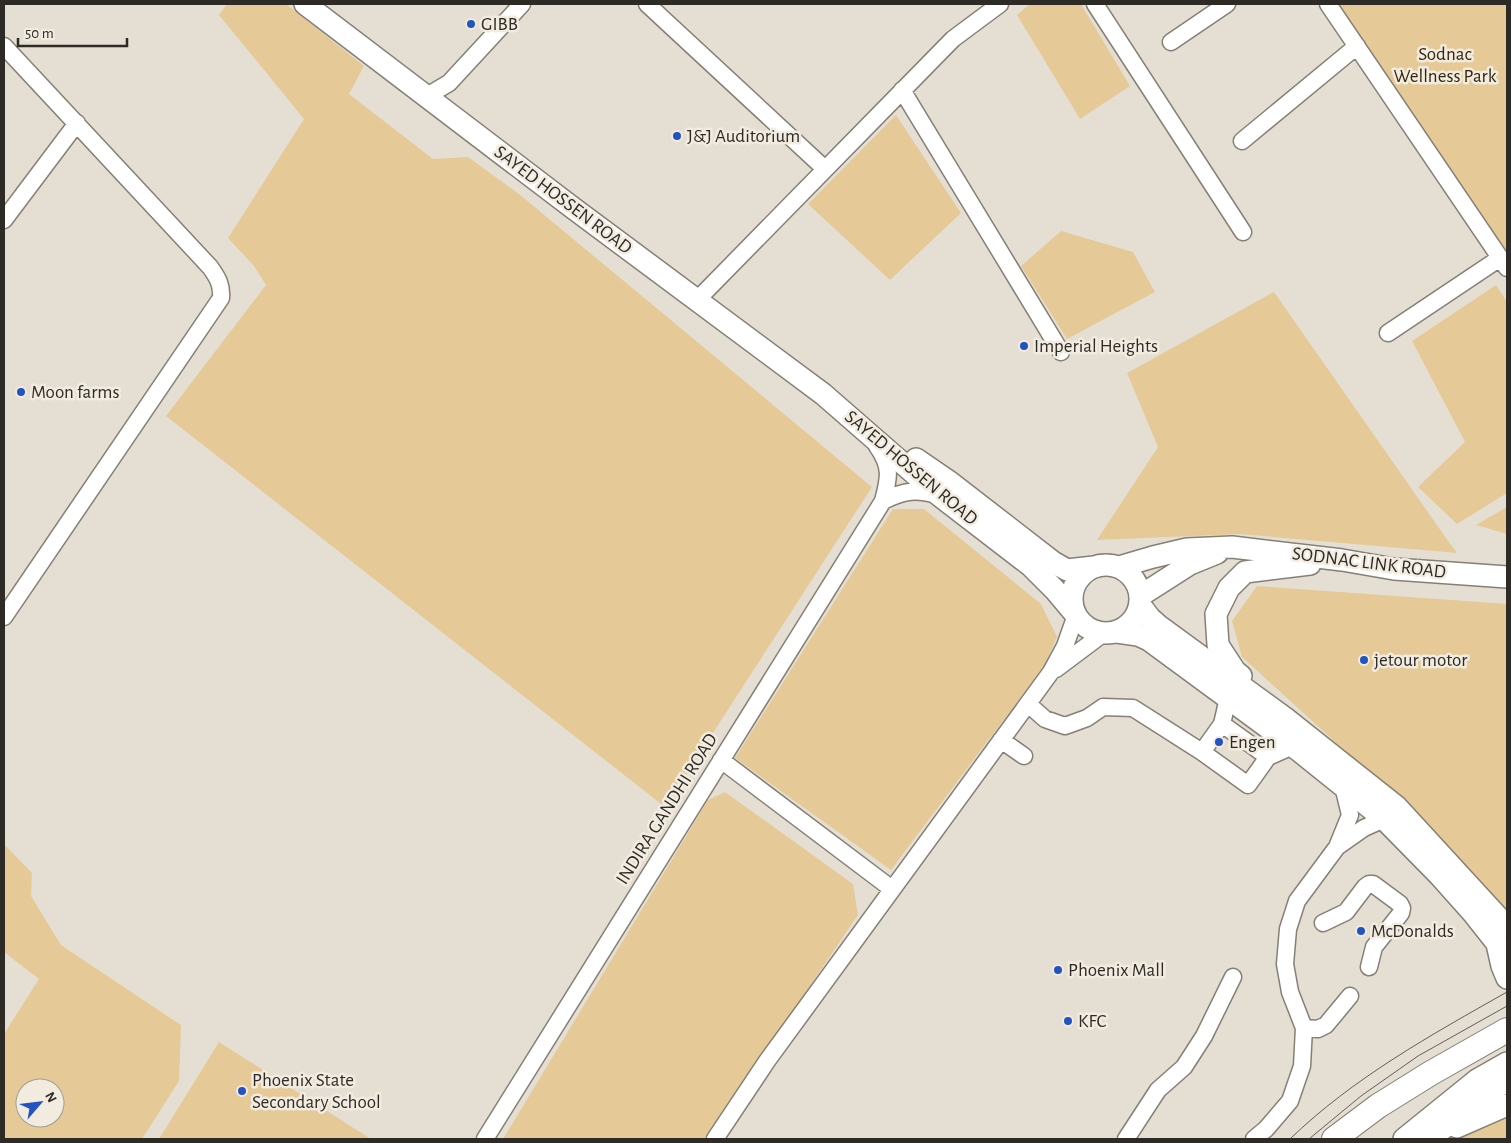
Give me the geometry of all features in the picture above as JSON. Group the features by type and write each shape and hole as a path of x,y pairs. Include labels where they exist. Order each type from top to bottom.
{"highway":[{"path":"1334,1139 1378,1106 1431,1073 1507,1030"}],"main road":[{"name":"SAYED HOSSEN ROAD","path":"305,4 840,407 951,483 1053,562 1067,570 1094,567"},
{"name":"SAYED HOSSEN ROAD","path":"840,407 940,496 1030,566 1055,590 1076,615"},
{"name":"SODNAC LINK ROAD","path":"1140,601 1190,564 1232,547"},
{"name":"SODNAC LINK ROAD","path":"1119,568 1153,556 1186,550 1232,547 1342,560 1394,569 1507,577"},
{"path":"1285,718 1235,671 1218,645 1216,614 1229,588 1246,572 1342,560"},
{"path":"1504,943 1384,819 1293,746 1149,640 1138,635 1088,628 1076,615 1072,604 1074,587 1084,573 1094,567 1106,565 1119,568 1129,574 1136,584 1140,601 1150,618 1285,718 1397,807 1504,943 1502,966 1507,978"},
{"path":"1111,632 1132,621 1140,601"},
{"path":"1477,1080 1507,1041"},
{"path":"1404,1139 1477,1080 1507,1063"},
{"path":"1432,1138 1487,1093 1507,1080"},
{"path":"1432,1138 1507,1105"}],"street":[{"path":"427,96 449,83 522,4"},
{"path":"647,4 825,169"},
{"path":"697,300 953,39 1000,4"},
{"path":"1095,4 1243,232"},
{"path":"1171,42 1227,4"},
{"path":"1328,4 1504,263 1388,333"},
{"path":"4,46 210,267 219,279 221,298 4,617"},
{"path":"1242,141 1357,46"},
{"path":"902,90 1061,352"},
{"path":"4,220 77,123"},
{"name":"INDIRA GANDHI ROAD","path":"486,1139 883,501 888,481 888,466 865,430"},
{"path":"883,501 909,491 924,491 940,496"},
{"path":"715,1139 766,1061 1051,672 1065,646 1076,615"},
{"path":"1051,672 1075,654 1111,632"},
{"path":"1202,752 1222,724 1228,698"},
{"path":"1028,704 1045,719 1065,726 1087,718 1103,707 1133,708 1202,752 1248,785 1268,757 1293,746"},
{"path":"1222,724 1268,757"},
{"path":"1001,740 1024,756"},
{"path":"721,760 892,889"},
{"path":"1254,1139 1290,1101 1302,1066 1304,1028 1290,992 1285,964 1288,929 1297,902 1337,847 1350,815 1343,786"},
{"path":"1337,847 1364,828 1384,819"},
{"path":"1323,923 1346,912 1369,884 1373,884 1400,904 1402,908 1401,913 1374,947 1369,966"},
{"path":"1126,1139 1158,1090 1184,1067 1204,1036 1233,977"},
{"path":"1304,1028 1318,1029 1326,1025 1350,996"}],"green space":[{"path":"227,4 286,4 364,66 349,94 433,159 468,157 519,194 872,487 665,807 166,416 266,285 254,266 228,238 304,119 219,15"},
{"path":"1030,4 1081,4 1130,86 1080,119 1017,15"},
{"name":"Sodnac Wellness Park","path":"1330,4 1507,4 1507,268"},
{"path":"896,115 961,213 890,280 808,204"},
{"path":"1061,231 1133,252 1155,292 1067,339 1021,266"},
{"path":"1496,285 1507,302 1507,493 1457,524 1418,487 1465,442 1412,341"},
{"path":"1274,292 1457,553 1240,534 1097,540 1158,447 1127,373"},
{"path":"1507,507 1507,534 1476,525"},
{"path":"893,509 924,509 1041,604 1057,637 1044,666 891,870 735,758"},
{"path":"1257,586 1507,604 1507,909 1367,771 1242,657 1232,621"},
{"path":"725,792 853,884 858,915 706,1139 503,1139 708,800"},
{"path":"4,844 32,873 31,896 61,945 181,1025 179,1081 142,1139 4,1139 4,1034 39,979 4,952"},
{"name":"Phoenix State Secondary School","path":"219,1042 371,1139 159,1139"},
{"path":"1507,1111 1507,1139 1455,1139"}],"tram line":[{"path":"1290,1139 1314,1117 1366,1077 1422,1041 1507,992"},
{"path":"1309,1139 1361,1096 1418,1056 1507,1006"}],"place":[{"name":"GIBB","path":"471,24"},
{"name":"J&J Auditorium","path":"677,136"},
{"name":"Imperial Heights","path":"1024,346"},
{"name":"Moon farms","path":"21,392"},
{"name":"jetour motor","path":"1364,660"},
{"name":"Engen","path":"1219,742"},
{"name":"McDonalds","path":"1361,931"},
{"name":"Phoenix Mall","path":"1058,970"},
{"name":"KFC","path":"1068,1021"},
{"name":"Phoenix State Secondary School","path":"242,1091"}]}
